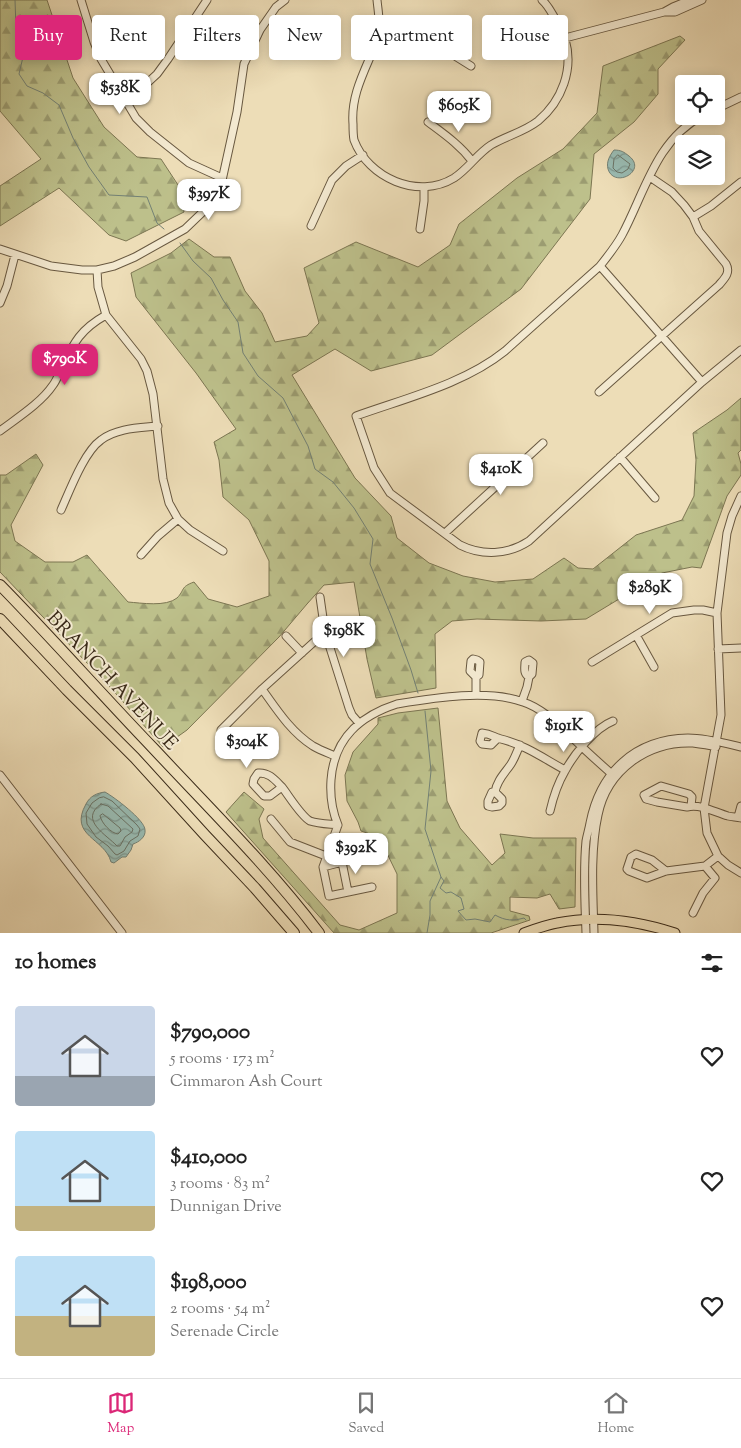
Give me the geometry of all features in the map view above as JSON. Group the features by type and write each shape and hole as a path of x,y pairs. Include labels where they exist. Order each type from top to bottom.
{"highway":[{"name":"BRANCH AVENUE","path":"0,585 222,820 296,902 319,933"},
{"name":"BRANCH AVENUE","path":"0,619 135,758 294,933"}],"main road":[{"path":"524,933 558,923 590,920 646,924 675,933"}],"street":[{"path":"81,0 101,59 136,118 156,137 189,163 222,178"},
{"path":"124,99 144,86 157,74 207,0"},
{"path":"0,249 51,266 97,270 114,266 135,257 185,230 209,206 221,185 237,112 244,64 260,30 276,7 285,0"},
{"path":"378,0 379,15"},
{"path":"542,0 552,15"},
{"path":"664,12 673,6 690,0"},
{"path":"568,37 664,12 675,12 702,0"},
{"path":"369,60 354,100 352,115 354,139 371,165 388,178 414,187 443,183 454,178 493,144 526,130 538,121 558,98 566,75 568,60"},
{"path":"461,60 471,66"},
{"path":"725,105 741,97"},
{"path":"428,122 467,154 472,161"},
{"path":"687,125 676,134 662,151 622,235 611,253 600,266 492,361 464,377 356,416 374,468 390,493 460,545 475,551 499,552 519,547 529,541 702,382 741,350"},
{"path":"311,226 332,180 346,166 363,155"},
{"path":"598,392 719,285 726,278 728,272 728,267 699,231 693,217 684,205 672,192 650,176"},
{"path":"693,217 711,206 741,182"},
{"path":"420,229 424,187"},
{"path":"0,303 7,286 15,255"},
{"path":"600,266 702,382"},
{"path":"97,270 98,287 106,315 141,359 147,371 153,394 163,479 169,503 178,519 190,530 223,551"},
{"path":"0,431 36,403 53,386 71,348 81,334 94,322 106,315"},
{"path":"61,510 84,462 94,447 102,440 123,431 158,426"},
{"path":"445,533 543,443"},
{"path":"620,456 655,498"},
{"path":"741,496 727,533 717,613 721,706 704,808 706,833 718,856 728,865 741,872"},
{"path":"141,555 158,536 178,519"},
{"path":"320,598 325,632 349,708 359,723"},
{"path":"592,662 672,613 703,610 717,613"},
{"path":"221,730 262,689 325,632"},
{"path":"636,635 654,666"},
{"path":"286,636 302,653"},
{"path":"718,650 741,648"},
{"path":"522,701 529,677"},
{"path":"476,678 476,695"},
{"path":"262,689 278,712 295,731 312,745 335,756"},
{"path":"372,887 329,896 322,866 338,825 334,813 331,786 335,756 345,738 359,723 377,712 397,704 476,695 496,696 522,701 536,707 613,775"},
{"path":"550,811 565,770 582,747 600,728 613,721"},
{"path":"498,738 520,745 565,770"},
{"path":"594,933 590,920 586,840 595,802 613,775 635,753 656,743 687,738 741,751"},
{"path":"716,744 741,747"},
{"path":"495,792 499,780 512,763 520,745"},
{"path":"0,775 122,933"},
{"path":"691,806 692,797 689,794 661,786 644,795 646,798 657,802 712,809 727,816 739,817 741,806"},
{"path":"282,787 304,816 319,823 338,825"},
{"path":"271,819 290,842 326,856"},
{"path":"666,871 652,860 636,854 631,857 627,869 647,878 666,871 705,866 718,856"},
{"path":"322,866 362,857"},
{"path":"342,862 348,892"},
{"path":"694,913 703,893 715,878 705,866"},
{"path":"586,933 590,920"}],"green space":[{"path":"0,0 47,0 52,15 15,15 15,60 67,60 73,78 104,127 137,157 161,159 180,188 184,212 126,241 109,235 59,188 0,226 0,186 41,159 0,111"},
{"path":"680,36 685,40 658,69 658,94 634,122 594,154 590,199 521,289 432,355 371,371 335,349 292,375 355,478 391,516 397,538 429,563 463,576 495,582 533,579 564,558 578,568 593,569 636,535 682,520 694,496 696,460 693,433 741,398 741,450 738,453 741,475 727,496 701,568 692,567 662,573 586,619 541,621 477,619 452,621 435,634 436,688 376,698 367,659 354,582 324,585 279,637 187,730 163,747 109,686 0,572 0,475 6,475 36,454 43,465 11,525 15,541 45,562 73,562 87,555 128,602 167,603 177,598 185,587 194,582 208,599 237,607 269,596 269,561 249,520 223,497 219,460 214,442 236,429 196,373 136,297 131,273 171,253 189,239 214,257 230,257 245,291 262,313 275,342 307,336 319,323 304,268 356,242 418,267 450,245 459,224 517,178 563,149 597,113 603,66"},
{"path":"438,708 447,801 460,828 492,865 505,853 500,834 533,838 576,838 575,907 559,909 550,894 537,898 510,897 510,911 529,916 530,920 491,933 334,933 226,812 244,792 264,809 259,819 263,838 340,925 359,930 397,913 397,874 379,837 361,831 347,801 345,775 353,752 378,724 378,718 398,713"}],"water":[{"path":"614,150 624,152 634,162 635,167 628,176 616,178 611,175 608,169 608,161"},
{"path":"105,792 135,815 145,830 143,837 140,841 133,844 126,857 122,857 114,863 111,862 102,847 84,830 81,823 88,801 94,795"}],"waterway":[{"path":"15,0 16,28 22,42 23,57 19,74 27,86 43,93 59,105 73,138 89,167 109,195 147,197 157,223 164,229"},
{"path":"180,243 193,261 211,278 238,322 243,353 258,376 283,398 308,446 315,469 333,482 354,508 373,539 370,564 392,618 418,693"},
{"path":"425,711 431,771 425,829 441,877 430,901 427,933"},
{"path":"441,877 444,881 440,888 446,893 451,892 461,898 464,909 458,911 466,920 475,919 490,922 495,915 506,919 524,918 526,920"}]}
